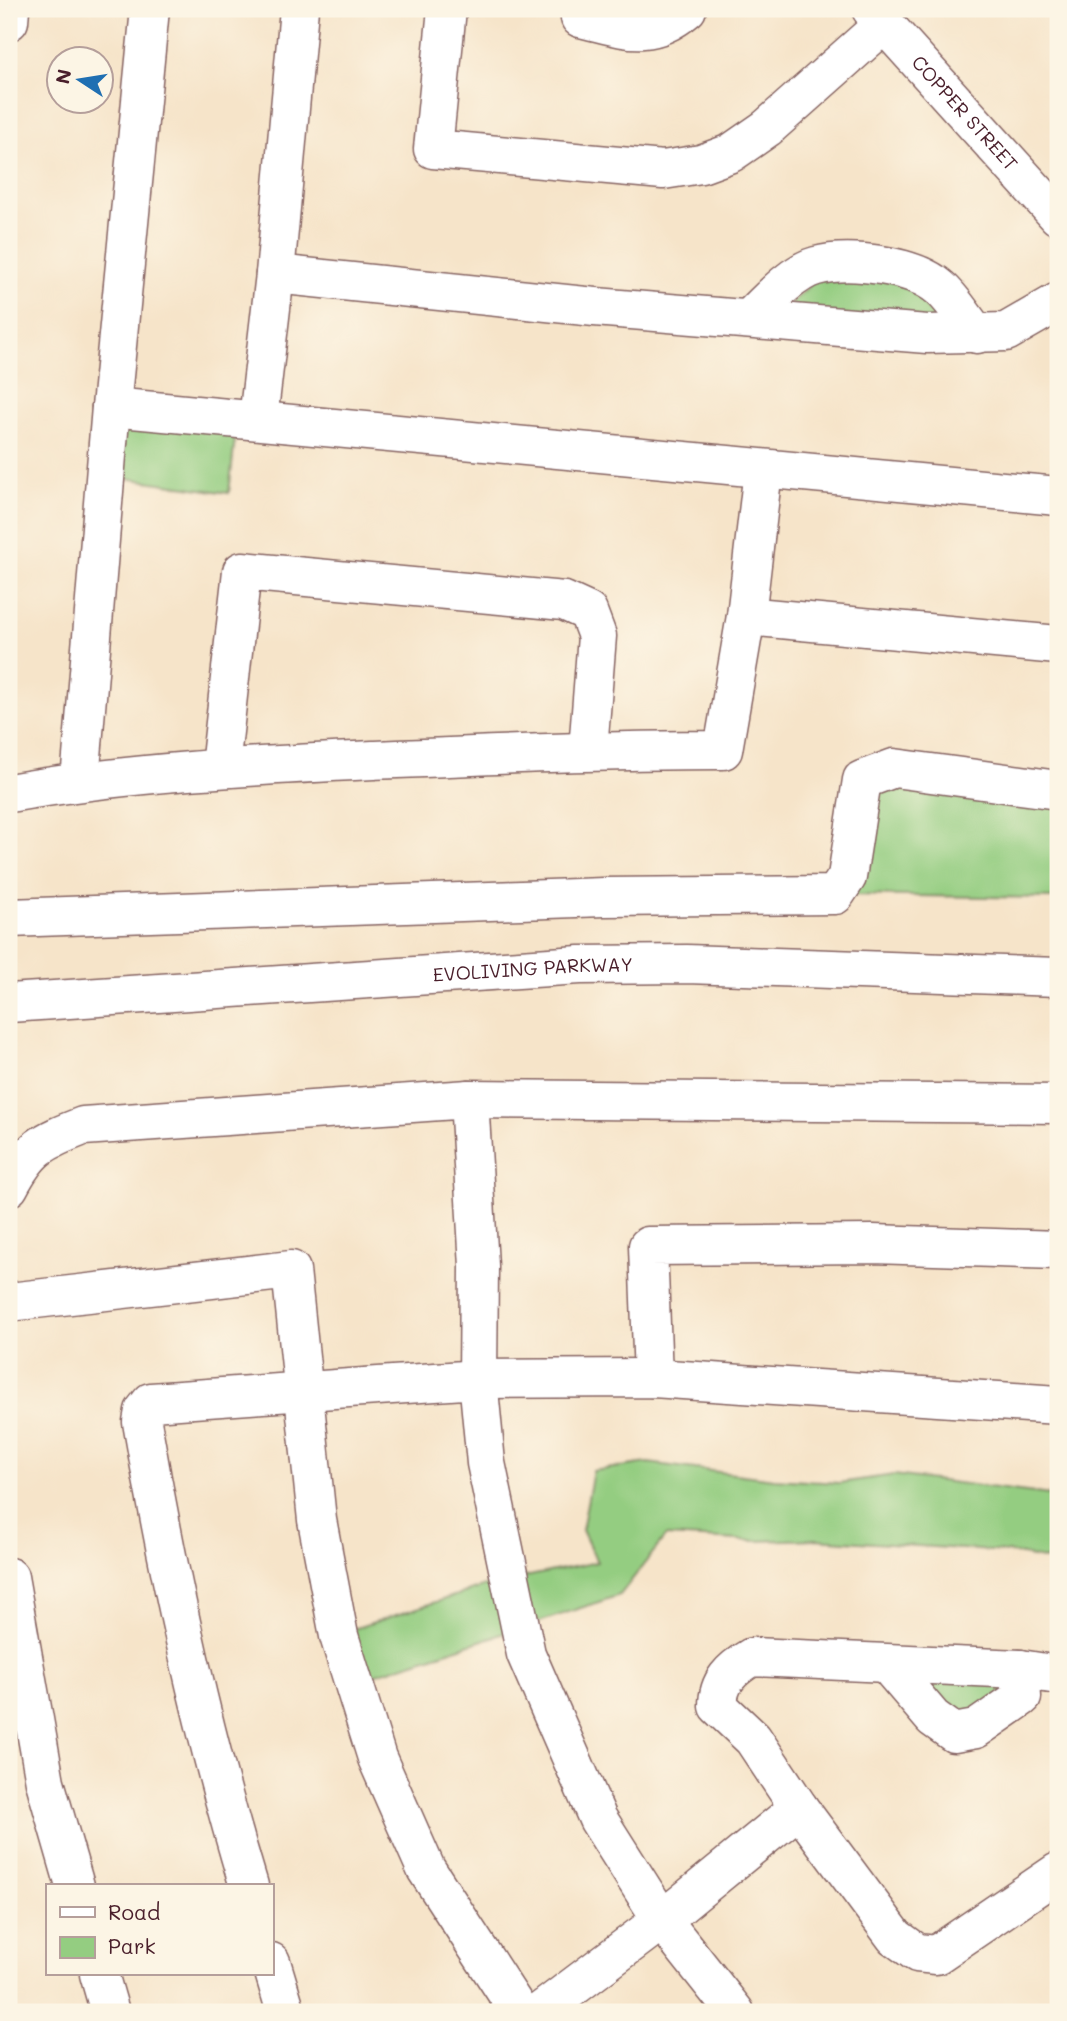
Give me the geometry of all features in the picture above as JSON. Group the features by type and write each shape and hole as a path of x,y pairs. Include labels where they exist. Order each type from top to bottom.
{"street":[{"path":"9,21 10,9"},
{"path":"80,781 111,407 150,9"},
{"path":"258,419 275,274 299,9"},
{"path":"447,9 433,149 663,170 701,164 731,153 767,128 878,16"},
{"path":"582,9 580,18 643,32 670,23 687,9"},
{"name":"COPPER STREET","path":"878,16 1058,216"},
{"path":"749,319 776,290 815,266 878,263 916,275 940,288 977,334"},
{"path":"275,274 595,307 927,334 1006,331 1058,302"},
{"path":"111,407 1058,496"},
{"path":"9,793 80,781 220,767 588,750 723,750 746,616 763,470"},
{"path":"220,767 242,571 564,601 588,612 597,636 588,750"},
{"path":"746,616 1058,645"},
{"path":"9,918 604,897 835,895 847,877 862,780 894,768 1058,790"},
{"name":"EVOLIVING PARKWAY","path":"9,1003 580,965 701,964 1058,977"},
{"path":"469,1099 479,1266 478,1379 486,1463 526,1654 598,1819 662,1920 735,2012"},
{"path":"9,1187 18,1170 42,1142 83,1126 469,1099 1058,1104"},
{"path":"653,1378 648,1246 873,1244 1058,1250"},
{"path":"9,1302 291,1270 323,1566 339,1636 377,1758 426,1869 519,2012"},
{"path":"248,1884 223,1801 178,1613 142,1422 144,1411 151,1402 478,1379 653,1378 782,1389 1058,1405"},
{"path":"9,1577 45,1782 74,1884"},
{"path":"1058,1675 1020,1669 752,1657 734,1667 718,1689 718,1706 753,1739 799,1808 895,1937 917,1952 936,1955 1058,1872"},
{"path":"887,1664 933,1718 954,1733 976,1729 1021,1696 1020,1669"},
{"path":"540,2012 662,1920 799,1808"},
{"path":"273,1969 286,2012"},
{"path":"100,1976 110,2012"}],"green space":[{"path":"822,273 912,279 967,329 780,314"},
{"path":"124,417 236,429 229,493 117,477"},
{"path":"869,782 1058,795 1058,898 844,895"},
{"path":"648,1463 774,1479 839,1483 894,1475 1058,1496 1058,1562 1007,1552 815,1539 756,1541 666,1536 620,1595 533,1624 520,1578 597,1562 582,1530 593,1471"},
{"path":"494,1583 508,1632 361,1679 347,1631"},
{"path":"914,1674 1005,1676 1008,1689 959,1722"}]}
